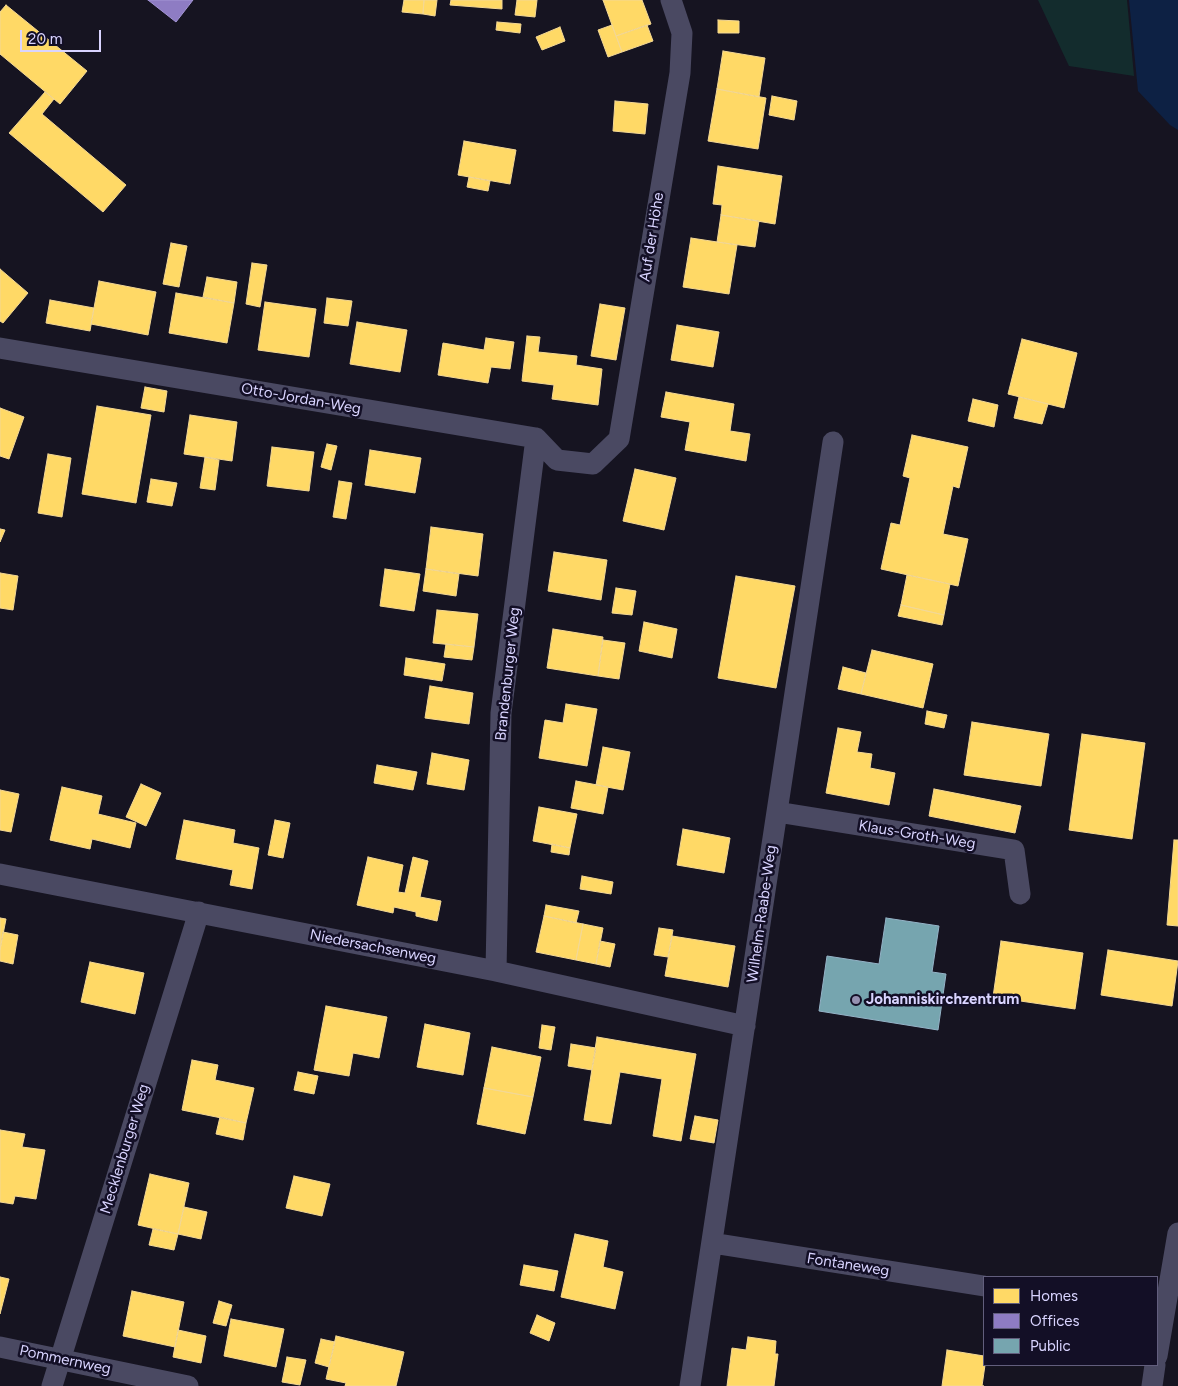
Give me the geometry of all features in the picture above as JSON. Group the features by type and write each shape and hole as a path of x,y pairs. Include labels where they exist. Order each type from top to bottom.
{"street":[{"name":"Auf der Höhe","path":"536,438 557,460 593,464 619,439 680,73 682,33 671,0"},
{"name":"Otto-Jordan-Weg","path":"0,348 536,438"},
{"name":"Brandenburger Weg","path":"496,971 501,713 536,438"},
{"name":"Wilhelm-Raabe-Weg","path":"690,1386 833,442"},
{"name":"Klaus-Groth-Weg","path":"777,812 1014,850 1020,894"},
{"name":"Niedersachsenweg","path":"0,874 496,971 745,1026"},
{"name":"Mecklenburger Weg","path":"52,1386 199,912"},
{"path":"1158,1352 1166,1319 1178,1233"},
{"name":"Fontaneweg","path":"712,1243 983,1286"},
{"name":"Pommernweg","path":"0,1347 188,1386"},
{"path":"1152,1386 1155,1366"}],"green space":[{"path":"1038,0 1127,0 1134,76 1069,66"}],"water":[{"path":"1129,0 1178,0 1178,130 1170,125 1138,91"}],"building: Homes":[{"path":"404,0 424,0 423,14 402,12"},
{"path":"424,0 437,0 435,16 423,14"},
{"path":"451,0 502,0 502,9 450,5"},
{"path":"517,0 537,0 535,17 515,15"},
{"path":"603,0 642,0 651,24 616,36"},
{"path":"6,5 87,71 60,104 0,54 0,12"},
{"path":"718,20 739,21 739,33 718,33"},
{"path":"497,22 521,24 520,33 496,30"},
{"path":"612,25 622,52 608,57 598,30"},
{"path":"647,25 653,41 622,52 616,36"},
{"path":"560,27 565,41 542,50 536,37"},
{"path":"723,51 765,58 759,97 717,89"},
{"path":"717,89 766,98 758,149 708,141"},
{"path":"45,92 54,99 42,114 126,185 103,212 9,133"},
{"path":"772,96 797,101 794,120 769,115"},
{"path":"615,101 648,104 645,134 613,131"},
{"path":"464,141 516,150 510,184 458,175"},
{"path":"718,166 782,176 775,224 721,215 722,205 713,204"},
{"path":"469,177 490,181 488,191 467,187"},
{"path":"721,215 759,221 755,247 717,242"},
{"path":"691,238 737,245 729,294 683,287"},
{"path":"171,243 187,246 179,287 163,284"},
{"path":"252,263 267,265 260,307 246,304"},
{"path":"0,269 28,293 3,323 0,321"},
{"path":"207,277 237,282 234,303 203,297"},
{"path":"99,281 156,292 148,335 91,324"},
{"path":"176,293 234,303 227,343 169,333"},
{"path":"327,298 352,301 348,326 324,323"},
{"path":"50,300 94,308 90,331 46,323"},
{"path":"265,302 316,309 309,357 258,350"},
{"path":"600,304 625,308 616,360 591,356"},
{"path":"357,322 407,330 400,372 350,364"},
{"path":"677,325 719,332 713,367 671,360"},
{"path":"527,336 540,337 538,352 577,356 576,365 602,369 598,405 552,399 554,385 522,381"},
{"path":"486,338 514,342 510,369 491,367 488,383 438,375 443,343 484,350"},
{"path":"1022,339 1077,353 1064,408 1008,394"},
{"path":"145,387 167,391 164,412 141,408"},
{"path":"666,392 734,404 730,431 750,434 746,461 685,450 690,422 661,417"},
{"path":"1019,397 1048,404 1042,424 1014,418"},
{"path":"973,399 998,405 994,427 968,421"},
{"path":"97,406 151,415 136,503 82,494"},
{"path":"0,408 24,417 9,459 0,456"},
{"path":"190,415 237,422 232,461 184,454"},
{"path":"912,435 968,447 959,488 953,486 943,534 968,539 958,586 881,569 891,523 900,525 910,478 903,476"},
{"path":"327,444 337,446 331,470 321,467"},
{"path":"272,447 314,452 309,491 267,486"},
{"path":"370,450 421,458 415,493 365,485"},
{"path":"48,454 71,458 62,517 38,513"},
{"path":"205,457 219,460 215,490 200,488"},
{"path":"635,469 676,478 664,530 623,521"},
{"path":"151,479 177,483 172,506 147,502"},
{"path":"339,481 352,483 346,519 333,517"},
{"path":"431,527 483,534 478,576 426,569"},
{"path":"0,529 5,530 0,542"},
{"path":"554,552 607,560 601,600 548,591"},
{"path":"385,569 420,574 414,611 380,606"},
{"path":"426,569 459,574 456,596 423,591"},
{"path":"0,573 18,576 13,610 0,608"},
{"path":"907,575 950,584 944,615 901,605"},
{"path":"736,576 795,586 776,688 718,678"},
{"path":"616,588 636,591 632,615 612,613"},
{"path":"901,605 944,615 942,625 898,616"},
{"path":"437,610 478,614 474,647 433,643"},
{"path":"644,622 677,629 672,658 639,651"},
{"path":"553,629 603,637 598,676 547,668"},
{"path":"603,640 625,643 619,679 598,676"},
{"path":"446,644 474,647 472,660 444,657"},
{"path":"872,650 933,664 923,708 861,694"},
{"path":"406,658 445,664 442,681 404,675"},
{"path":"843,667 866,673 861,694 838,689"},
{"path":"430,686 473,693 469,724 425,718"},
{"path":"566,704 597,709 587,766 539,758 545,720 563,723"},
{"path":"927,711 947,715 944,728 925,724"},
{"path":"972,722 1049,734 1041,786 964,775"},
{"path":"838,728 861,732 857,752 872,754 870,768 895,773 889,805 826,793"},
{"path":"1082,734 1145,743 1132,839 1069,830"},
{"path":"603,747 630,752 623,790 596,785"},
{"path":"432,753 469,760 464,790 427,784"},
{"path":"377,765 417,772 413,790 374,783"},
{"path":"576,781 608,787 603,814 571,808"},
{"path":"141,784 161,793 146,826 126,817"},
{"path":"62,787 102,796 98,814 136,823 130,848 92,839 90,849 50,840"},
{"path":"934,789 1021,806 1015,833 929,816"},
{"path":"0,790 19,794 11,832 0,830"},
{"path":"539,807 577,814 570,848 533,841"},
{"path":"184,820 235,830 233,843 259,848 252,889 230,885 233,870 176,859"},
{"path":"275,820 290,823 283,858 268,855"},
{"path":"683,829 730,838 724,873 677,865"},
{"path":"1174,840 1178,840 1178,926 1167,925"},
{"path":"552,844 570,848 569,855 551,852"},
{"path":"368,857 403,865 398,892 405,893 413,857 428,861 420,897 441,901 437,921 416,916 416,912 394,907 393,913 357,905"},
{"path":"582,876 613,882 611,894 580,889"},
{"path":"546,905 579,911 576,923 544,916"},
{"path":"544,916 583,924 576,960 536,952"},
{"path":"0,918 6,919 0,950"},
{"path":"583,924 603,928 596,964 576,960"},
{"path":"659,928 673,930 668,957 654,955"},
{"path":"3,932 18,935 13,964 0,961"},
{"path":"672,936 735,946 728,987 665,976"},
{"path":"600,941 615,944 610,967 596,964"},
{"path":"1001,941 1083,953 1075,1009 993,997"},
{"path":"1108,950 1178,961 1172,1006 1101,995"},
{"path":"90,962 144,973 135,1014 81,1002"},
{"path":"326,1006 387,1017 379,1058 353,1053 349,1076 314,1070"},
{"path":"425,1024 470,1033 463,1075 417,1067"},
{"path":"542,1025 555,1027 551,1050 539,1048"},
{"path":"597,1037 696,1054 681,1141 653,1136 662,1079 620,1072 611,1124 584,1120"},
{"path":"571,1044 596,1048 592,1070 568,1066"},
{"path":"492,1047 541,1057 533,1097 484,1088"},
{"path":"192,1060 218,1065 215,1080 254,1088 246,1123 182,1110"},
{"path":"298,1072 318,1076 314,1094 294,1090"},
{"path":"484,1088 533,1097 525,1134 477,1124"},
{"path":"695,1116 718,1120 714,1143 690,1139"},
{"path":"220,1117 246,1123 243,1140 216,1134"},
{"path":"0,1130 25,1134 22,1147 45,1150 36,1199 15,1196 13,1204 0,1202"},
{"path":"150,1174 189,1183 178,1234 138,1225"},
{"path":"294,1176 330,1184 322,1216 286,1208"},
{"path":"184,1207 207,1212 201,1239 178,1234"},
{"path":"153,1229 178,1234 174,1250 149,1245"},
{"path":"575,1234 608,1241 603,1267 623,1272 615,1309 561,1297"},
{"path":"524,1265 558,1271 554,1291 520,1285"},
{"path":"0,1277 9,1279 0,1314"},
{"path":"132,1291 184,1302 175,1347 123,1336"},
{"path":"219,1301 232,1305 226,1326 213,1323"},
{"path":"537,1315 555,1323 549,1341 530,1333"},
{"path":"231,1319 284,1329 276,1367 224,1356"},
{"path":"178,1330 206,1336 201,1363 173,1357"},
{"path":"336,1336 404,1352 396,1386 345,1386 346,1383 326,1379"},
{"path":"748,1337 776,1341 775,1354 778,1354 774,1386 727,1386 732,1348 746,1350"},
{"path":"321,1339 335,1342 329,1367 315,1363"},
{"path":"947,1350 983,1356 983,1366 985,1366 982,1386 942,1386"},
{"path":"287,1357 306,1360 300,1385 282,1382"}],"building: Offices":[{"path":"148,0 193,0 176,22"}],"building: Public":[{"path":"886,918 939,926 932,972 946,974 938,1030 819,1011 827,956 879,964"}],"place":[{"name":"Johanniskirchzentrum","path":"856,1000"}]}
